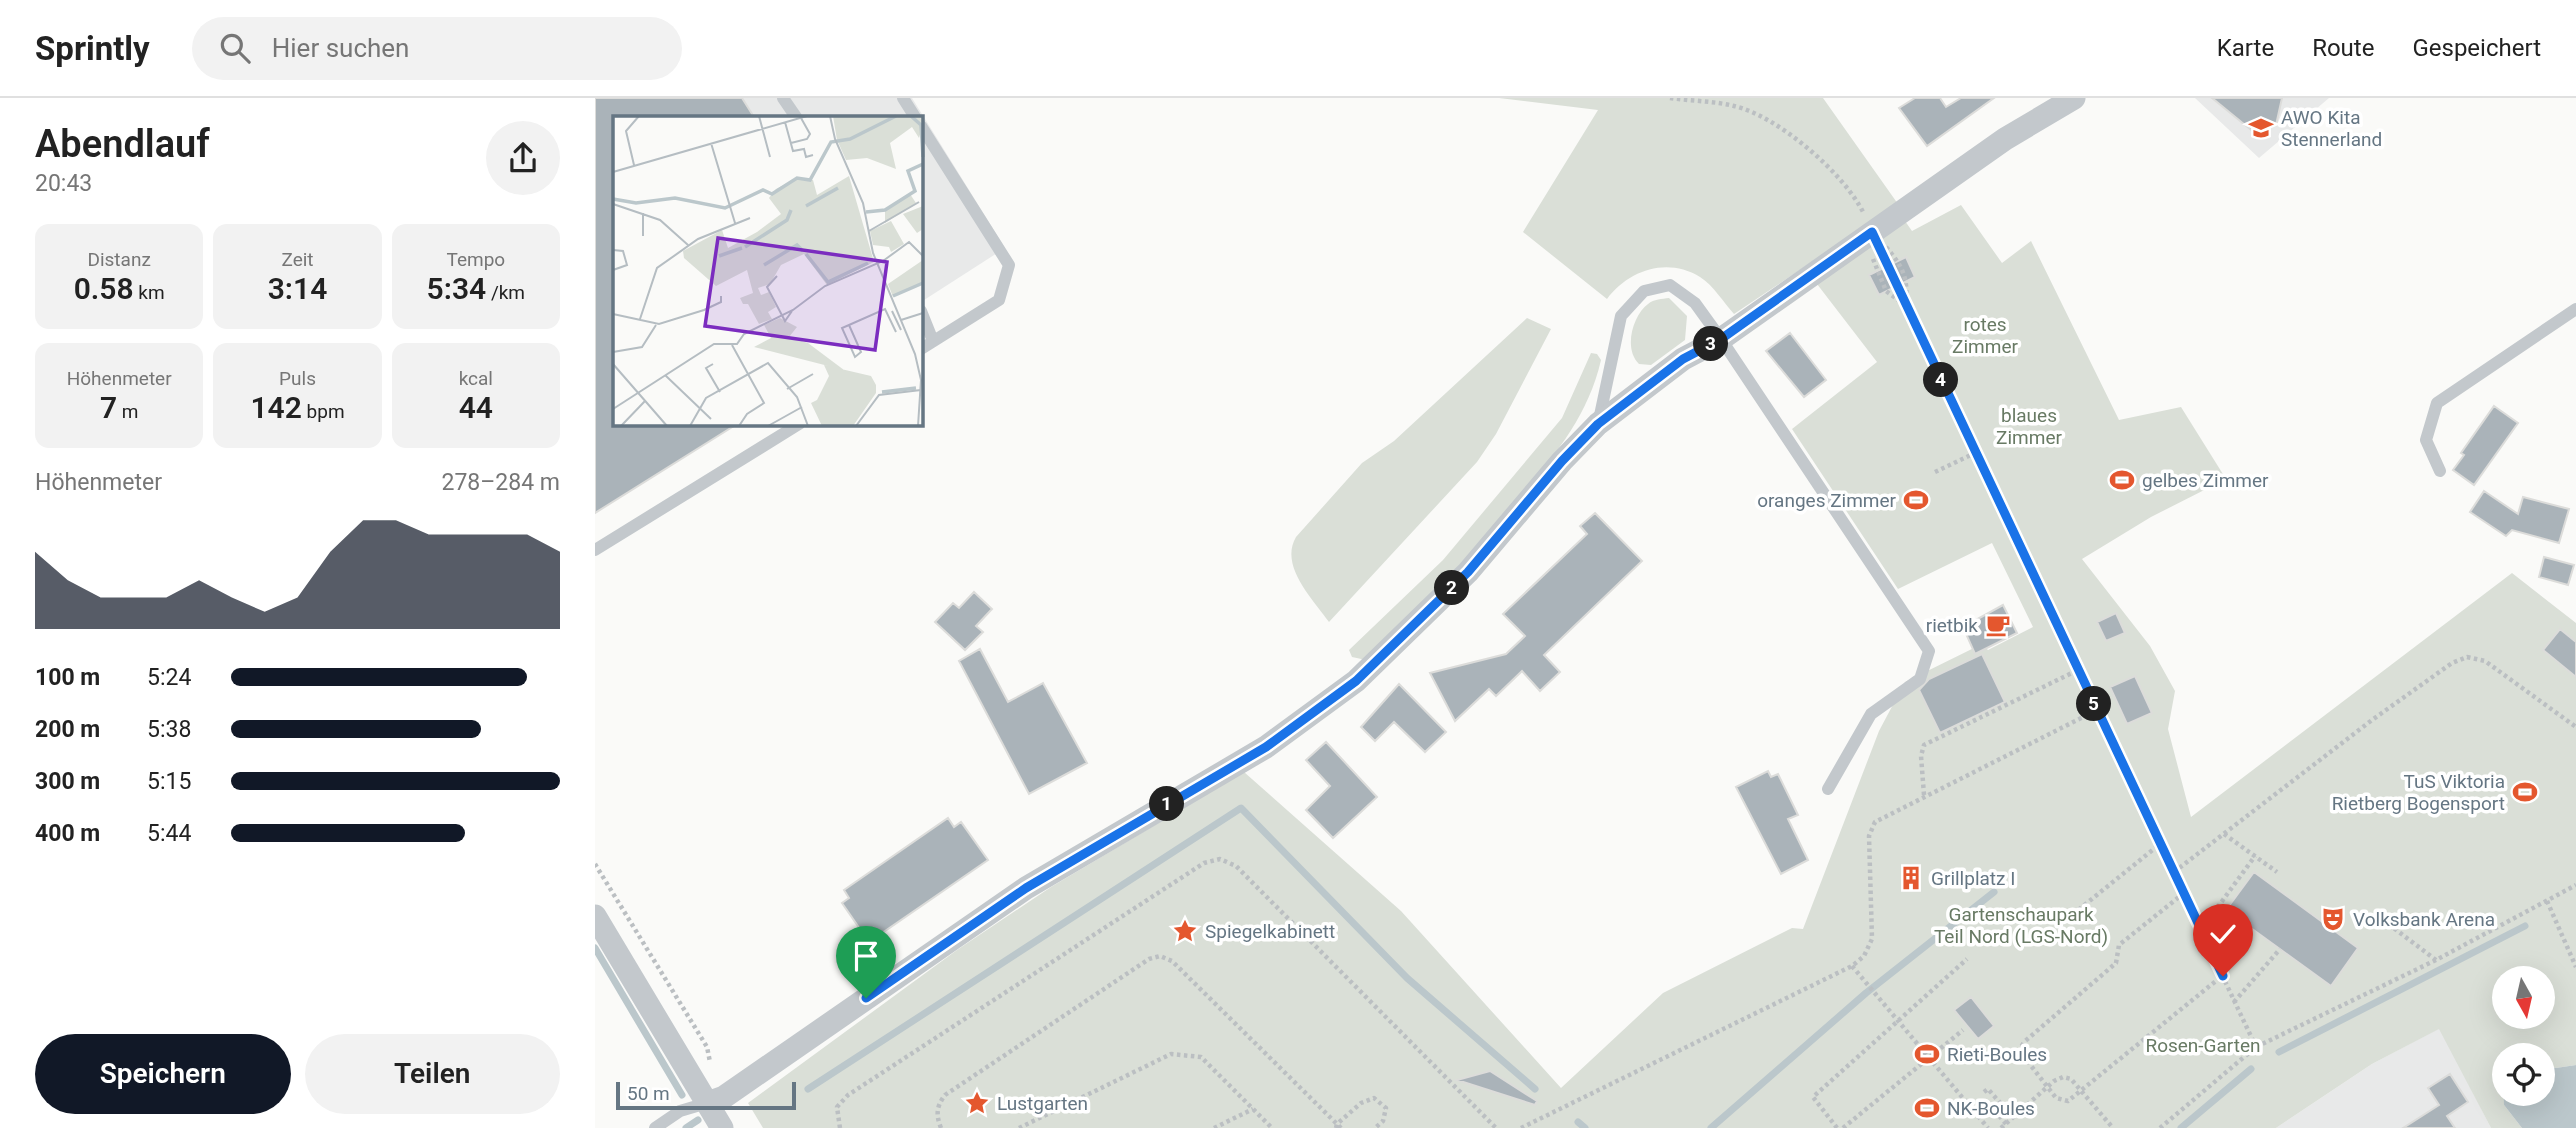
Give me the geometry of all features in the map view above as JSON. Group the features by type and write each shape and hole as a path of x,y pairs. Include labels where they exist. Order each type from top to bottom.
{"street":[{"path":"707,1103 724,1097 1026,888 1266,747 1356,681 1468,572 1562,461 1598,424 1683,359 1721,339 2005,139 2074,98"},
{"path":"595,916 722,1128"}],"lane":[{"path":"783,98 795,116"},
{"path":"902,98 914,116"},
{"path":"922,128 1009,265 999,300 922,348"},
{"path":"1598,424 1622,316 1644,291 1670,285 1695,303 1721,339 1929,651 1920,679 1871,714 1828,789"},
{"path":"2440,471 2426,440 2437,403 2576,309"},
{"path":"922,314 933,341"},
{"path":"595,550 797,425"},
{"path":"655,1128 680,1111 707,1103"}],"path":[{"path":"1670,98 1736,106 1779,126 1815,153 1861,209 2256,1047"},
{"path":"1872,232 1876,272 1886,291 1906,306"},
{"path":"1872,232 1898,261 1907,281 1906,306"},
{"path":"1935,471 1975,453"},
{"path":"2173,872 2372,720 2452,663 2467,657 2485,661 2576,727"},
{"path":"1924,795 1921,757 1924,745 2078,670"},
{"path":"1521,1128 1852,966 1864,956 1872,939 1870,836 1875,822 2097,710"},
{"path":"2224,834 2277,872"},
{"path":"2046,936 2160,844"},
{"path":"2201,930 2255,856"},
{"path":"840,1128 837,1107 848,1095 1203,863 1220,859 1236,866 1496,1128"},
{"path":"2160,1128 2256,1047 2436,960 2576,886"},
{"path":"2183,893 2119,945 2116,963 2024,1042 2020,1049 2022,1054 2047,1087 2063,1101 2082,1090 2223,976"},
{"path":"2547,901 2576,967"},
{"path":"2383,920 2436,960"},
{"path":"2234,1002 2280,949"},
{"path":"941,1128 936,1117 938,1104 945,1095 1149,959 1160,956 1172,961 1338,1127 1361,1102 1374,1098 1386,1108 1383,1121 1375,1128"},
{"path":"1837,1128 1813,1097 1896,1019 1967,959"},
{"path":"1852,966 1988,1128"},
{"path":"1843,1128 1963,1030"},
{"path":"1020,1128 1171,1054 1201,1057 1272,1128"},
{"path":"1984,1092 1988,1089 2002,1105 1995,1111 2003,1126 2047,1087 2063,1077 2071,1079 2113,1128"},
{"path":"1214,1128 1253,1109"}],"shaded area":[{"path":"595,98 912,98 1005,248 922,301 922,116 613,116 613,425 726,425 595,507"},
{"name":"AWO Kita Stennerland","path":"2195,98 2329,98 2259,158"},
{"path":"2440,1028 2491,1128 2276,1128 2372,1064"},
{"path":"2576,1065 2576,1128 2522,1128 2505,1106 2555,1106 2555,1068"}],"green space":[{"path":"1499,98 1823,98 1898,204 1734,314 1705,280 1675,268 1637,274 1607,299 1523,232 1598,110"},
{"name":"Gartenschaupark Teil Nord (LGS-Nord)","path":"1961,205 2002,263 2031,241 2119,420 2181,407 2226,479 2151,517 2082,559 2150,646 2175,691 2168,729 2191,817 2512,573 2576,623 2576,1065 2555,1068 2555,1043 2492,1043 2492,1106 2505,1106 2522,1128 2491,1128 2439,1029 2372,1064 2276,1128 763,1128 748,1103 957,950 1051,887 1244,772 1401,911 1561,1088 1663,993 1792,928 1803,929 1879,731 1905,682 1982,644 1988,650 2033,627 1992,543 1898,589 1792,429 1877,362 1817,284 1905,221 1912,231"},
{"path":"1669,298 1687,316 1685,340 1651,365 1639,364 1632,350 1634,324 1648,304"},
{"path":"1527,318 1551,329 1496,434 1477,462 1329,622 1307,593 1295,571 1292,548 1296,537 1362,463 1394,441"},
{"path":"1591,353 1597,354 1601,360 1595,382 1576,422 1552,457 1475,548 1404,623 1366,660 1352,657 1349,650 1443,560 1562,418"}],"building":[{"path":"595,98 742,98 753,116 613,116 613,425 735,425 595,513"},
{"path":"1915,98 1940,98 1946,107 1961,98 1994,98 1927,146 1899,108"},
{"path":"2212,98 2282,98 2276,125 2258,122 2256,134"},
{"path":"1906,257 1915,277 1879,295 1869,275"},
{"path":"1790,333 1826,380 1804,397 1766,351"},
{"path":"2494,406 2518,423 2474,485 2453,470 2464,455 2461,453"},
{"path":"2484,491 2518,514 2523,497 2569,509 2559,543 2512,530 2506,536 2470,512"},
{"path":"1595,513 1642,561 1544,655 1560,672 1540,691 1522,671 1496,696 1489,689 1455,721 1430,673 1506,654 1525,636 1503,614 1587,534 1580,526"},
{"path":"2544,557 2574,565 2568,585 2539,577"},
{"path":"974,592 992,609 976,626 983,632 965,650 935,622 953,603 959,608"},
{"path":"2003,605 2017,633 1975,654 1963,627"},
{"path":"2116,613 2125,633 2106,641 2097,622"},
{"path":"2560,629 2576,642 2576,677 2543,650"},
{"path":"980,649 1008,702 1043,683 1087,763 1029,794 959,661"},
{"path":"1982,654 2005,702 1940,733 1919,690 1929,679"},
{"path":"2135,676 2152,713 2127,724 2110,687"},
{"path":"1399,684 1446,732 1425,752 1394,722 1375,741 1361,727"},
{"path":"1326,742 1377,797 1333,838 1306,810 1330,786 1306,760"},
{"path":"1768,771 1771,777 1778,774 1798,815 1788,819 1808,860 1781,874 1736,787"},
{"path":"948,818 954,827 961,822 988,860 869,942 842,903 849,898 844,890"},
{"path":"2254,872 2358,948 2331,986 2226,910"},
{"path":"1971,997 1994,1026 1978,1039 1954,1010"},
{"path":"1490,1071 1537,1101 1535,1105 1457,1080"},
{"path":"2450,1074 2468,1102 2447,1116 2455,1128 2403,1128 2439,1105 2428,1088"}],"waterway":[{"path":"808,1089 1241,808 1407,978 1535,1089"},
{"path":"1711,1128 1866,993 1994,892"},
{"path":"2279,1052 2525,926"},
{"path":"595,948 682,1095"},
{"path":"2181,1128 2251,1069"},
{"path":"686,1128 698,1120"},
{"path":"1578,1122 1585,1128"}],"place":[{"name":"AWO Kita Stennerland","path":"2261,128"},
{"name":"gelbes Zimmer","path":"2122,480"},
{"name":"oranges Zimmer","path":"1916,500"},
{"name":"rietbik","path":"1998,625"},
{"name":"TuS Viktoria Rietberg Bogensport","path":"2525,792"},
{"name":"Grillplatz I","path":"1911,878"},
{"name":"Volksbank Arena","path":"2333,919"},
{"name":"Spiegelkabinett","path":"1185,931"},
{"name":"Rieti-Boules","path":"1927,1054"},
{"name":"Lustgarten","path":"977,1103"},
{"name":"NK-Boules","path":"1927,1108"}],"route":[{"path":"866,998 1026,888 1266,747 1356,681 1468,572 1562,461 1598,424 1683,359 1721,339 1872,232 2223,976"}],"park label":[{"name":"rotes Zimmer","path":"1985,335"},
{"name":"blaues Zimmer","path":"2029,426"},
{"name":"Rosen-Garten","path":"2203,1045"}]}
